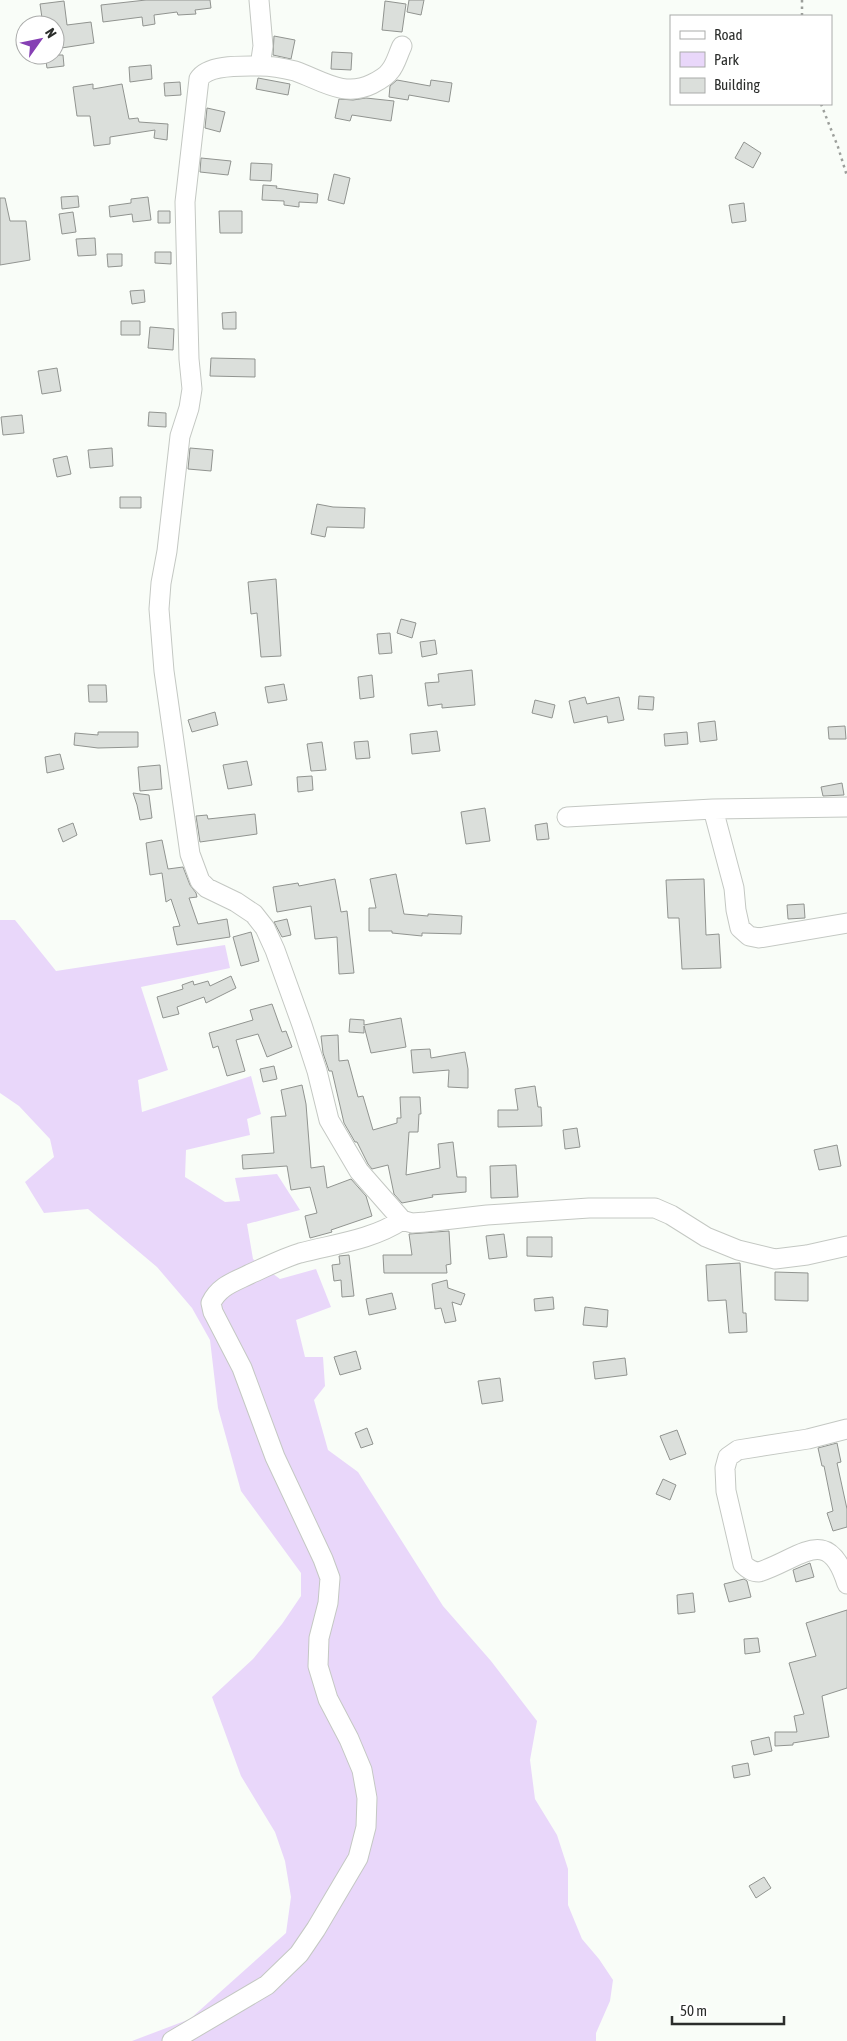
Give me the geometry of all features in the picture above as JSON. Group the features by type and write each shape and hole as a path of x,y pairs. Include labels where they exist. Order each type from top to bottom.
{"street":[{"path":"259,0 263,46 260,66"},
{"path":"402,46 390,71 364,88 352,90 338,88 277,66 243,66 210,70 202,74 198,85 185,202 189,359 192,389 189,408 180,436 168,551 158,609 164,671 190,854 194,868 200,881 207,888 248,910 265,928 275,950 302,1025 317,1071 329,1120 359,1172 402,1220 426,1222 486,1215 589,1208 655,1208 671,1215 706,1236 738,1250 775,1259 807,1255 847,1246"},
{"path":"567,817 712,809 847,807"},
{"path":"712,809 734,888 740,928 749,936 759,938 847,923"},
{"path":"172,2041 267,1985 299,1954 358,1858 366,1827 367,1798 362,1770 349,1739 328,1699 318,1666 319,1638 328,1603 330,1578 275,1457 242,1368 213,1312 211,1302 220,1290 231,1283 298,1254 389,1229 402,1220"},
{"path":"847,1429 808,1439 738,1450 728,1457 725,1468 726,1491 743,1564 748,1569 759,1572 805,1552 821,1549 833,1555 838,1561 847,1584"}],"path":[{"path":"802,0 802,15"},
{"path":"821,105 847,176"}],"green space":[{"path":"0,920 15,920 56,971 225,945 230,968 141,987 168,1070 138,1080 142,1112 251,1076 261,1114 247,1119 250,1135 186,1150 185,1177 225,1202 240,1201 235,1178 277,1174 300,1210 247,1224 253,1259 280,1279 316,1269 331,1307 296,1320 305,1357 323,1357 325,1386 314,1400 328,1450 358,1472 443,1606 491,1661 537,1721 530,1760 535,1799 557,1835 568,1869 568,1905 582,1939 613,1980 610,2001 596,2033 596,2041 132,2041 190,2019 286,1933 291,1897 285,1861 275,1832 241,1776 212,1697 253,1659 282,1624 301,1596 301,1573 241,1491 218,1408 210,1340 192,1308 157,1267 88,1209 44,1213 25,1182 54,1157 50,1139 19,1106 0,1093"}],"building":[{"path":"146,0 210,0 211,8 195,10 196,14 178,15 177,12 154,15 155,24 143,26 142,17 103,22 101,5"},
{"path":"409,0 424,0 421,15 407,12"},
{"path":"64,1 67,25 91,22 94,43 65,47 65,15 42,15 40,4"},
{"path":"385,1 406,4 402,32 382,30"},
{"path":"274,36 295,40 291,59 273,55"},
{"path":"332,52 352,53 351,70 331,69"},
{"path":"47,65 64,65 64,66 47,68"},
{"path":"151,65 152,79 130,82 129,67"},
{"path":"258,78 290,84 288,95 256,89"},
{"path":"397,80 430,86 431,80 452,83 449,102 409,95 408,100 389,97 390,86"},
{"path":"180,82 181,95 165,96 164,83"},
{"path":"93,84 93,89 122,84 129,119 138,118 139,122 168,124 167,140 154,138 155,130 110,137 110,144 94,146 90,116 77,116 73,87"},
{"path":"366,98 394,101 391,121 352,115 350,121 335,118 339,99 353,100"},
{"path":"207,108 225,112 220,132 205,128"},
{"path":"744,142 761,153 753,168 735,158"},
{"path":"201,158 231,161 228,175 200,172"},
{"path":"251,163 272,164 271,181 250,180"},
{"path":"334,174 350,178 344,204 328,200"},
{"path":"263,185 318,194 317,203 299,202 299,207 284,205 284,201 262,200"},
{"path":"78,196 79,207 62,209 61,197"},
{"path":"148,197 151,220 133,222 132,214 110,217 109,206 131,203 131,199"},
{"path":"0,198 5,198 10,221 26,221 30,260 0,265"},
{"path":"744,203 746,221 732,223 729,205"},
{"path":"158,211 170,211 170,223 158,223"},
{"path":"219,211 242,211 242,233 220,233"},
{"path":"73,212 76,232 62,234 59,214"},
{"path":"95,238 96,255 78,256 76,239"},
{"path":"155,252 171,252 171,264 155,263"},
{"path":"107,254 122,254 122,266 108,267"},
{"path":"144,290 145,302 132,304 130,291"},
{"path":"236,312 236,329 223,329 222,313"},
{"path":"121,321 140,321 140,335 121,335"},
{"path":"150,327 174,329 173,350 148,348"},
{"path":"211,358 255,359 255,377 210,376"},
{"path":"57,368 61,391 42,394 38,371"},
{"path":"149,412 166,413 166,427 148,426"},
{"path":"22,415 24,433 3,435 1,417"},
{"path":"112,448 113,466 90,468 88,450"},
{"path":"190,448 213,450 211,471 188,469"},
{"path":"67,456 71,474 57,477 53,459"},
{"path":"120,497 141,497 141,508 120,508"},
{"path":"317,504 333,507 365,508 364,528 327,527 325,537 311,534"},
{"path":"276,579 281,656 261,657 257,613 251,614 248,582"},
{"path":"401,619 416,623 412,638 397,633"},
{"path":"390,633 392,653 379,654 377,634"},
{"path":"435,640 437,654 422,657 420,642"},
{"path":"472,670 475,705 442,708 442,704 428,706 425,683 439,682 438,674"},
{"path":"372,675 374,697 360,699 358,677"},
{"path":"284,684 287,700 268,703 265,687"},
{"path":"88,685 106,685 107,702 89,702"},
{"path":"639,696 654,697 653,710 638,709"},
{"path":"585,697 587,704 619,697 624,720 608,723 607,716 574,723 569,701"},
{"path":"535,700 555,705 552,718 532,713"},
{"path":"215,712 218,725 192,732 188,720"},
{"path":"715,721 717,740 700,742 698,723"},
{"path":"845,726 846,739 829,739 828,727"},
{"path":"437,731 440,751 412,754 410,734"},
{"path":"98,732 138,732 138,747 98,748 74,745 75,733 98,735"},
{"path":"687,732 688,744 665,746 664,734"},
{"path":"368,741 370,758 356,759 354,742"},
{"path":"322,742 326,770 311,771 307,744"},
{"path":"60,754 64,769 47,773 45,757"},
{"path":"247,761 252,785 228,789 223,765"},
{"path":"160,765 162,789 140,791 138,767"},
{"path":"312,776 313,790 298,792 297,777"},
{"path":"842,783 844,795 823,796 821,787"},
{"path":"133,793 149,795 152,818 140,820"},
{"path":"485,808 490,841 466,844 461,812"},
{"path":"255,814 257,834 200,842 196,816 207,815 208,819"},
{"path":"73,823 77,835 63,842 58,829"},
{"path":"547,823 549,839 537,840 535,825"},
{"path":"162,840 168,869 183,867 190,885 196,893 197,897 189,898 198,924 227,919 230,937 177,945 173,927 180,926 171,899 166,902 162,873 150,875 146,843"},
{"path":"396,874 404,914 462,916 461,934 422,933 422,936 392,933 392,931 369,931 369,908 376,908 370,879"},
{"path":"335,879 341,912 347,911 354,973 339,974 337,937 315,939 311,906 277,912 273,887 298,883 299,886"},
{"path":"704,879 706,935 719,934 721,968 682,969 679,918 668,918 666,880"},
{"path":"804,904 805,918 788,919 787,905"},
{"path":"287,919 291,935 282,937 274,922"},
{"path":"251,932 259,961 241,966 233,937"},
{"path":"231,976 236,988 206,1003 204,997 177,1007 179,1014 163,1018 157,997 183,989 182,985 193,981 194,985 208,981 210,986"},
{"path":"272,1004 282,1032 286,1031 292,1047 267,1057 258,1034 236,1040 245,1071 227,1076 218,1046 213,1048 209,1033 253,1020 250,1010"},
{"path":"401,1018 406,1047 371,1053 364,1026 364,1033 349,1032 350,1019 364,1020 364,1025"},
{"path":"338,1035 339,1061 348,1060 358,1097 363,1096 373,1130 397,1123 397,1118 401,1118 400,1097 420,1097 421,1114 419,1114 418,1132 409,1132 406,1175 440,1168 438,1144 453,1142 457,1177 466,1177 466,1192 432,1195 433,1197 402,1203 394,1194 388,1165 372,1169 344,1123 332,1071 329,1071 323,1053 321,1036"},
{"path":"430,1049 431,1058 465,1052 468,1069 468,1088 448,1087 449,1070 413,1073 411,1050"},
{"path":"274,1066 277,1079 263,1082 260,1069"},
{"path":"302,1085 306,1104 311,1168 324,1166 327,1188 351,1179 366,1196 372,1216 331,1230 332,1232 310,1238 305,1216 317,1213 310,1187 291,1190 287,1166 243,1169 242,1155 274,1153 271,1117 286,1116 281,1090"},
{"path":"535,1086 538,1107 541,1107 542,1126 498,1127 498,1110 518,1110 515,1089"},
{"path":"577,1128 580,1147 565,1149 563,1130"},
{"path":"837,1145 841,1166 819,1170 814,1150"},
{"path":"516,1165 518,1197 491,1198 490,1166"},
{"path":"449,1231 451,1264 446,1265 447,1273 384,1273 383,1255 412,1255 409,1234"},
{"path":"504,1234 507,1257 489,1259 486,1236"},
{"path":"527,1237 552,1237 552,1257 527,1256"},
{"path":"349,1255 354,1296 342,1297 341,1280 334,1281 332,1265 340,1264 339,1256"},
{"path":"740,1263 743,1313 746,1313 747,1332 729,1333 726,1300 708,1301 706,1265"},
{"path":"775,1272 808,1273 808,1301 775,1300"},
{"path":"447,1280 448,1288 465,1294 461,1305 452,1302 456,1321 445,1323 441,1308 435,1309 432,1284"},
{"path":"392,1293 396,1309 369,1315 366,1299"},
{"path":"553,1297 554,1309 535,1311 534,1299"},
{"path":"585,1307 608,1310 607,1327 583,1325"},
{"path":"356,1351 361,1369 340,1375 334,1357"},
{"path":"625,1358 627,1375 595,1379 593,1362"},
{"path":"500,1378 503,1401 482,1404 478,1381"},
{"path":"367,1428 373,1444 361,1448 355,1433"},
{"path":"677,1430 686,1454 670,1460 660,1436"},
{"path":"837,1443 841,1462 837,1463 847,1509 847,1527 833,1531 827,1513 833,1511 824,1466 822,1466 818,1448"},
{"path":"663,1479 676,1485 670,1500 656,1494"},
{"path":"810,1563 814,1577 796,1582 793,1570"},
{"path":"744,1579 747,1581 751,1597 729,1602 724,1584"},
{"path":"693,1593 695,1612 678,1614 677,1595"},
{"path":"847,1610 847,1688 822,1696 829,1737 793,1743 793,1745 775,1746 775,1732 797,1732 794,1716 804,1714 789,1663 816,1656 806,1623"},
{"path":"758,1638 760,1652 745,1654 744,1639"},
{"path":"769,1737 772,1751 754,1755 751,1741"},
{"path":"748,1763 750,1775 734,1778 732,1766"},
{"path":"764,1877 771,1888 756,1898 749,1886"}]}
